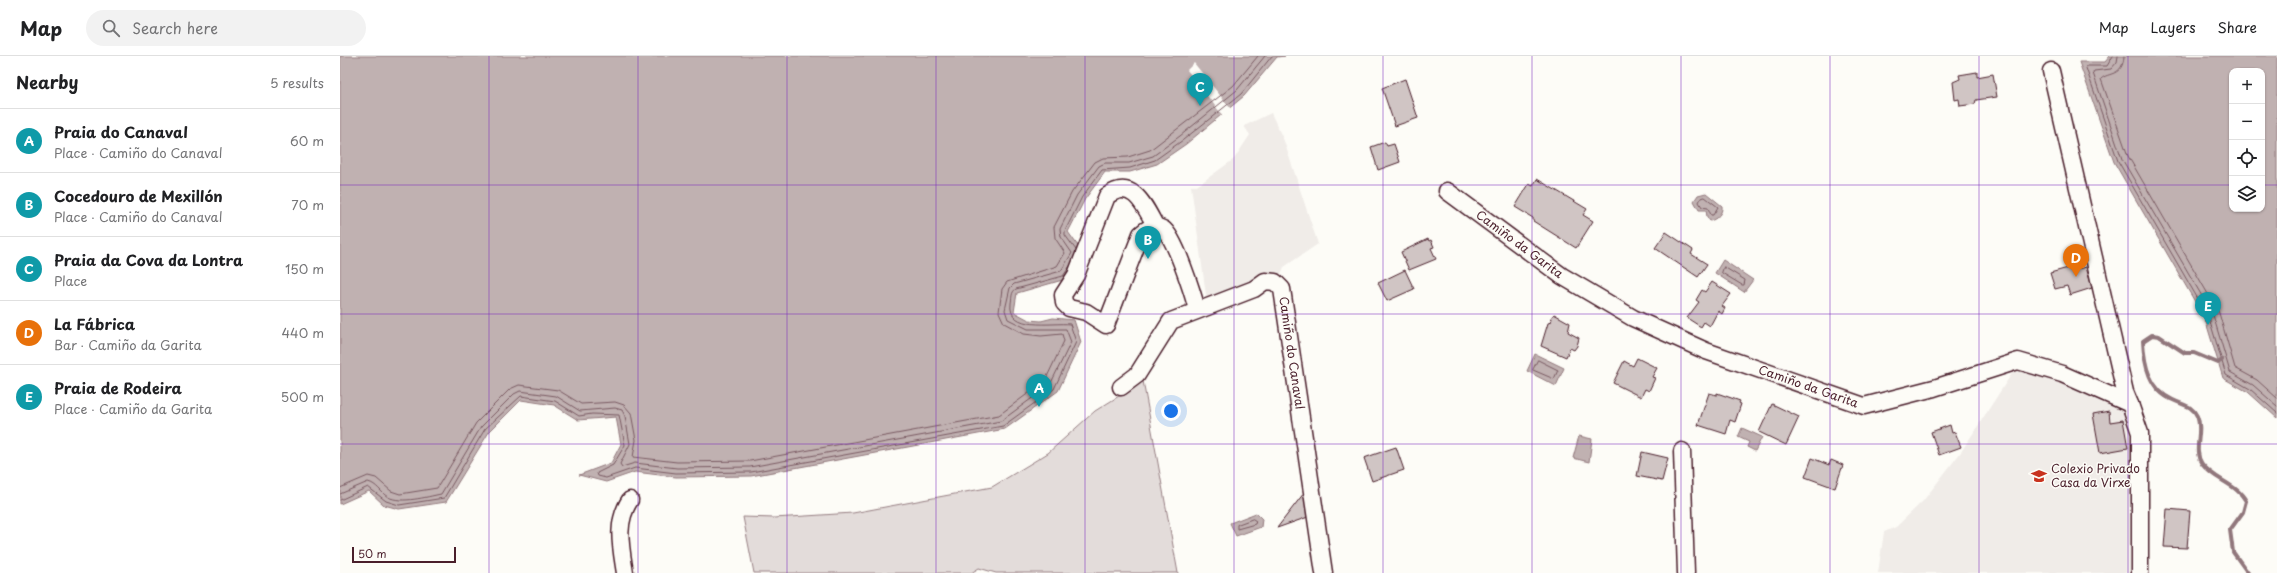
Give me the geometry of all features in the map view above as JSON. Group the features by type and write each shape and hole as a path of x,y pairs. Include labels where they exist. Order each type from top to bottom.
{"street":[{"path":"2051,70 2124,384 2140,433 2140,573"},
{"path":"1156,227 1144,204 1128,190 1115,190 1107,196 1076,275 1063,295 1064,303 1069,308 1086,312 1106,325 1140,234 1147,228 1156,227 1164,230 1172,243 1187,276 1197,310"},
{"name":"Camiño da Garita","path":"1447,191 1562,276 1633,318 1706,351 1864,406 1934,388 2018,360 2062,374 2130,404"},
{"name":"Camiño do Canaval","path":"1121,388 1137,375 1171,321 1254,289 1265,281 1275,282 1282,289 1324,573"},
{"path":"1682,451 1686,573"},
{"path":"625,573 619,536 622,512 630,500"}],"shaded area":[{"path":"1271,113 1284,141 1318,244 1284,267 1281,274 1207,302 1191,186 1197,186 1234,159 1250,135 1244,126"},
{"name":"Colexio Privado Casa da Virxe","path":"2018,364 2127,405 2137,442 2136,500 2130,503 2135,524 2134,573 1878,573 1884,532 1896,527 1923,501 1961,452"},
{"path":"1143,381 1178,573 996,573 979,568 971,573 754,573 743,517 774,518 853,513 992,487 1048,453 1095,411"}],"water":[{"path":"340,56 1285,56 1277,57 1244,96 1186,144 1157,164 1130,172 1105,172 1085,199 1068,232 1083,253 1066,279 1017,293 1014,312 1029,320 1041,321 1053,318 1074,320 1081,342 1058,391 1005,429 751,476 676,477 635,472 606,482 579,475 611,463 621,444 616,417 578,420 554,405 521,400 489,432 446,502 399,509 384,505 369,491 340,504"},
{"path":"2110,56 2277,56 2277,418 2248,392 2223,378 2205,319 2114,162 2079,62 2105,62"},
{"path":"1706,193 1722,206 1722,211 1719,215 1710,221 1707,217 1706,210 1699,210 1694,201 1698,195"},
{"path":"1723,260 1753,280 1744,292 1715,273"},
{"path":"1535,354 1564,368 1556,386 1527,371"},
{"path":"1742,428 1762,437 1755,451 1747,447 1749,442 1738,437"},
{"path":"1579,436 1592,439 1589,462 1573,458"},
{"path":"1256,513 1262,519 1261,527 1236,536 1230,523"}],"pier":[{"path":"1194,63 1231,109 1223,116 1187,70"}],"building":[{"path":"1977,72 1977,77 1993,74 1997,97 1976,100 1975,104 1960,106 1959,99 1955,100 1953,82 1960,79 1959,75"},
{"path":"1405,79 1418,118 1395,126 1382,88"},
{"path":"1385,142 1387,146 1394,144 1400,162 1378,170 1371,147"},
{"path":"1537,179 1587,209 1583,215 1593,221 1576,248 1533,221 1533,218 1515,207 1529,184 1533,186"},
{"path":"1666,232 1693,250 1691,254 1707,264 1698,277 1655,248"},
{"path":"1428,239 1429,241 1431,240 1434,247 1431,248 1436,259 1409,270 1401,252"},
{"path":"2079,265 2080,269 2086,267 2092,288 2070,295 2067,286 2055,289 2050,273"},
{"path":"1405,270 1414,289 1387,301 1378,283"},
{"path":"1712,282 1731,294 1722,306 1725,308 1722,314 1718,311 1710,326 1704,322 1701,327 1687,318 1699,302 1696,300 1702,290 1705,292"},
{"path":"1554,314 1570,323 1568,332 1579,338 1577,346 1574,350 1570,348 1566,357 1541,346 1548,323 1551,322 1552,318 1550,319"},
{"path":"1637,358 1657,368 1652,377 1655,378 1649,391 1645,389 1641,397 1613,383 1624,361 1633,366"},
{"path":"1709,393 1717,395 1717,393 1740,401 1739,403 1741,404 1735,422 1730,420 1726,434 1698,425"},
{"path":"1772,404 1799,417 1786,445 1759,432"},
{"path":"2109,411 2110,422 2123,420 2128,448 2100,453 2093,414"},
{"path":"1950,425 1952,433 1955,432 1961,447 1939,455 1931,432"},
{"path":"1396,447 1404,470 1372,481 1364,458"},
{"path":"1642,452 1668,458 1662,481 1637,476"},
{"path":"1812,458 1829,465 1831,460 1843,465 1835,488 1805,477"},
{"path":"1304,493 1308,517 1277,528"},
{"path":"2167,509 2190,511 2187,548 2164,547"}],"waterway":[{"path":"2222,360 2218,363 2194,353 2185,353 2159,336 2152,335 2143,341 2149,375 2158,390 2165,396 2190,407 2197,416 2199,422 2198,452 2202,464 2213,474 2237,490 2246,501 2243,512 2230,530 2233,552 2248,573"}],"place":[{"name":"Praia da Cova da Lontra","path":"1200,106"},
{"name":"Cocedouro de Mexillón","path":"1148,259"},
{"name":"La Fábrica","path":"2076,277"},
{"name":"Praia de Rodeira","path":"2208,325"},
{"name":"Praia do Canaval","path":"1039,407"},
{"name":"Colexio Privado Casa da Virxe","path":"2039,476"}]}
